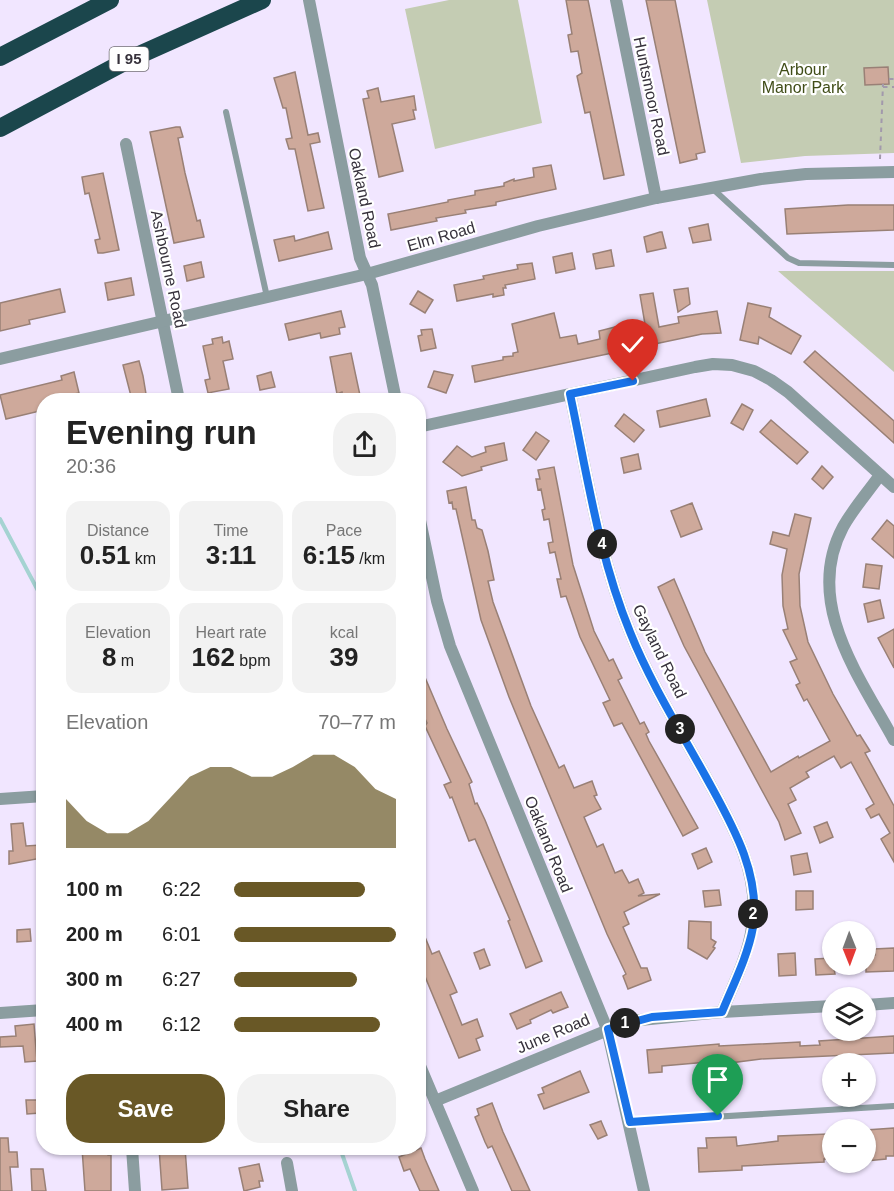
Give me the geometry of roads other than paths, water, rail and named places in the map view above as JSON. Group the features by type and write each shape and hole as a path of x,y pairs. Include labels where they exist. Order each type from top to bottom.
{"highway":[{"path":"0,57 110,0"},
{"name":"I 95","path":"0,128 128,60 262,0"}],"street":[{"name":"Oakland Road","path":"309,0 360,258 372,285 395,393"},
{"name":"Huntsmoor Road","path":"616,0 656,198"},
{"name":"Ashbourne Road","path":"126,144 178,393"},
{"name":"Elm Road","path":"0,359 367,274 538,226 656,198 710,187 806,174 894,172"},
{"path":"426,425 713,364 732,365 754,371 788,392 894,487"},
{"name":"Gayland Road","path":"570,394 603,550 630,634 734,828 751,879 754,903 753,926 747,951 722,1012"},
{"path":"880,475 843,528 831,563 829,584 831,607 837,632 894,740"},
{"name":"Oakland Road","path":"426,548 443,627 608,1029 644,1191"},
{"path":"0,799 36,797"},
{"path":"876,1004 894,1003"},
{"name":"June Road","path":"435,1101 608,1029 652,1017 822,1007"},
{"path":"0,1013 36,1011"},
{"path":"426,1080 473,1191"},
{"path":"132,1155 135,1191"},
{"path":"287,1163 292,1191"}],"lane":[{"path":"226,112 267,297"},
{"path":"710,187 788,258 799,263 894,265"},
{"path":"630,1122 894,1106"}],"waterway":[{"path":"0,519 36,587"},
{"path":"342,1155 355,1191"}],"park label":[{"name":"Arbour Manor Park","path":"803,78"}]}
